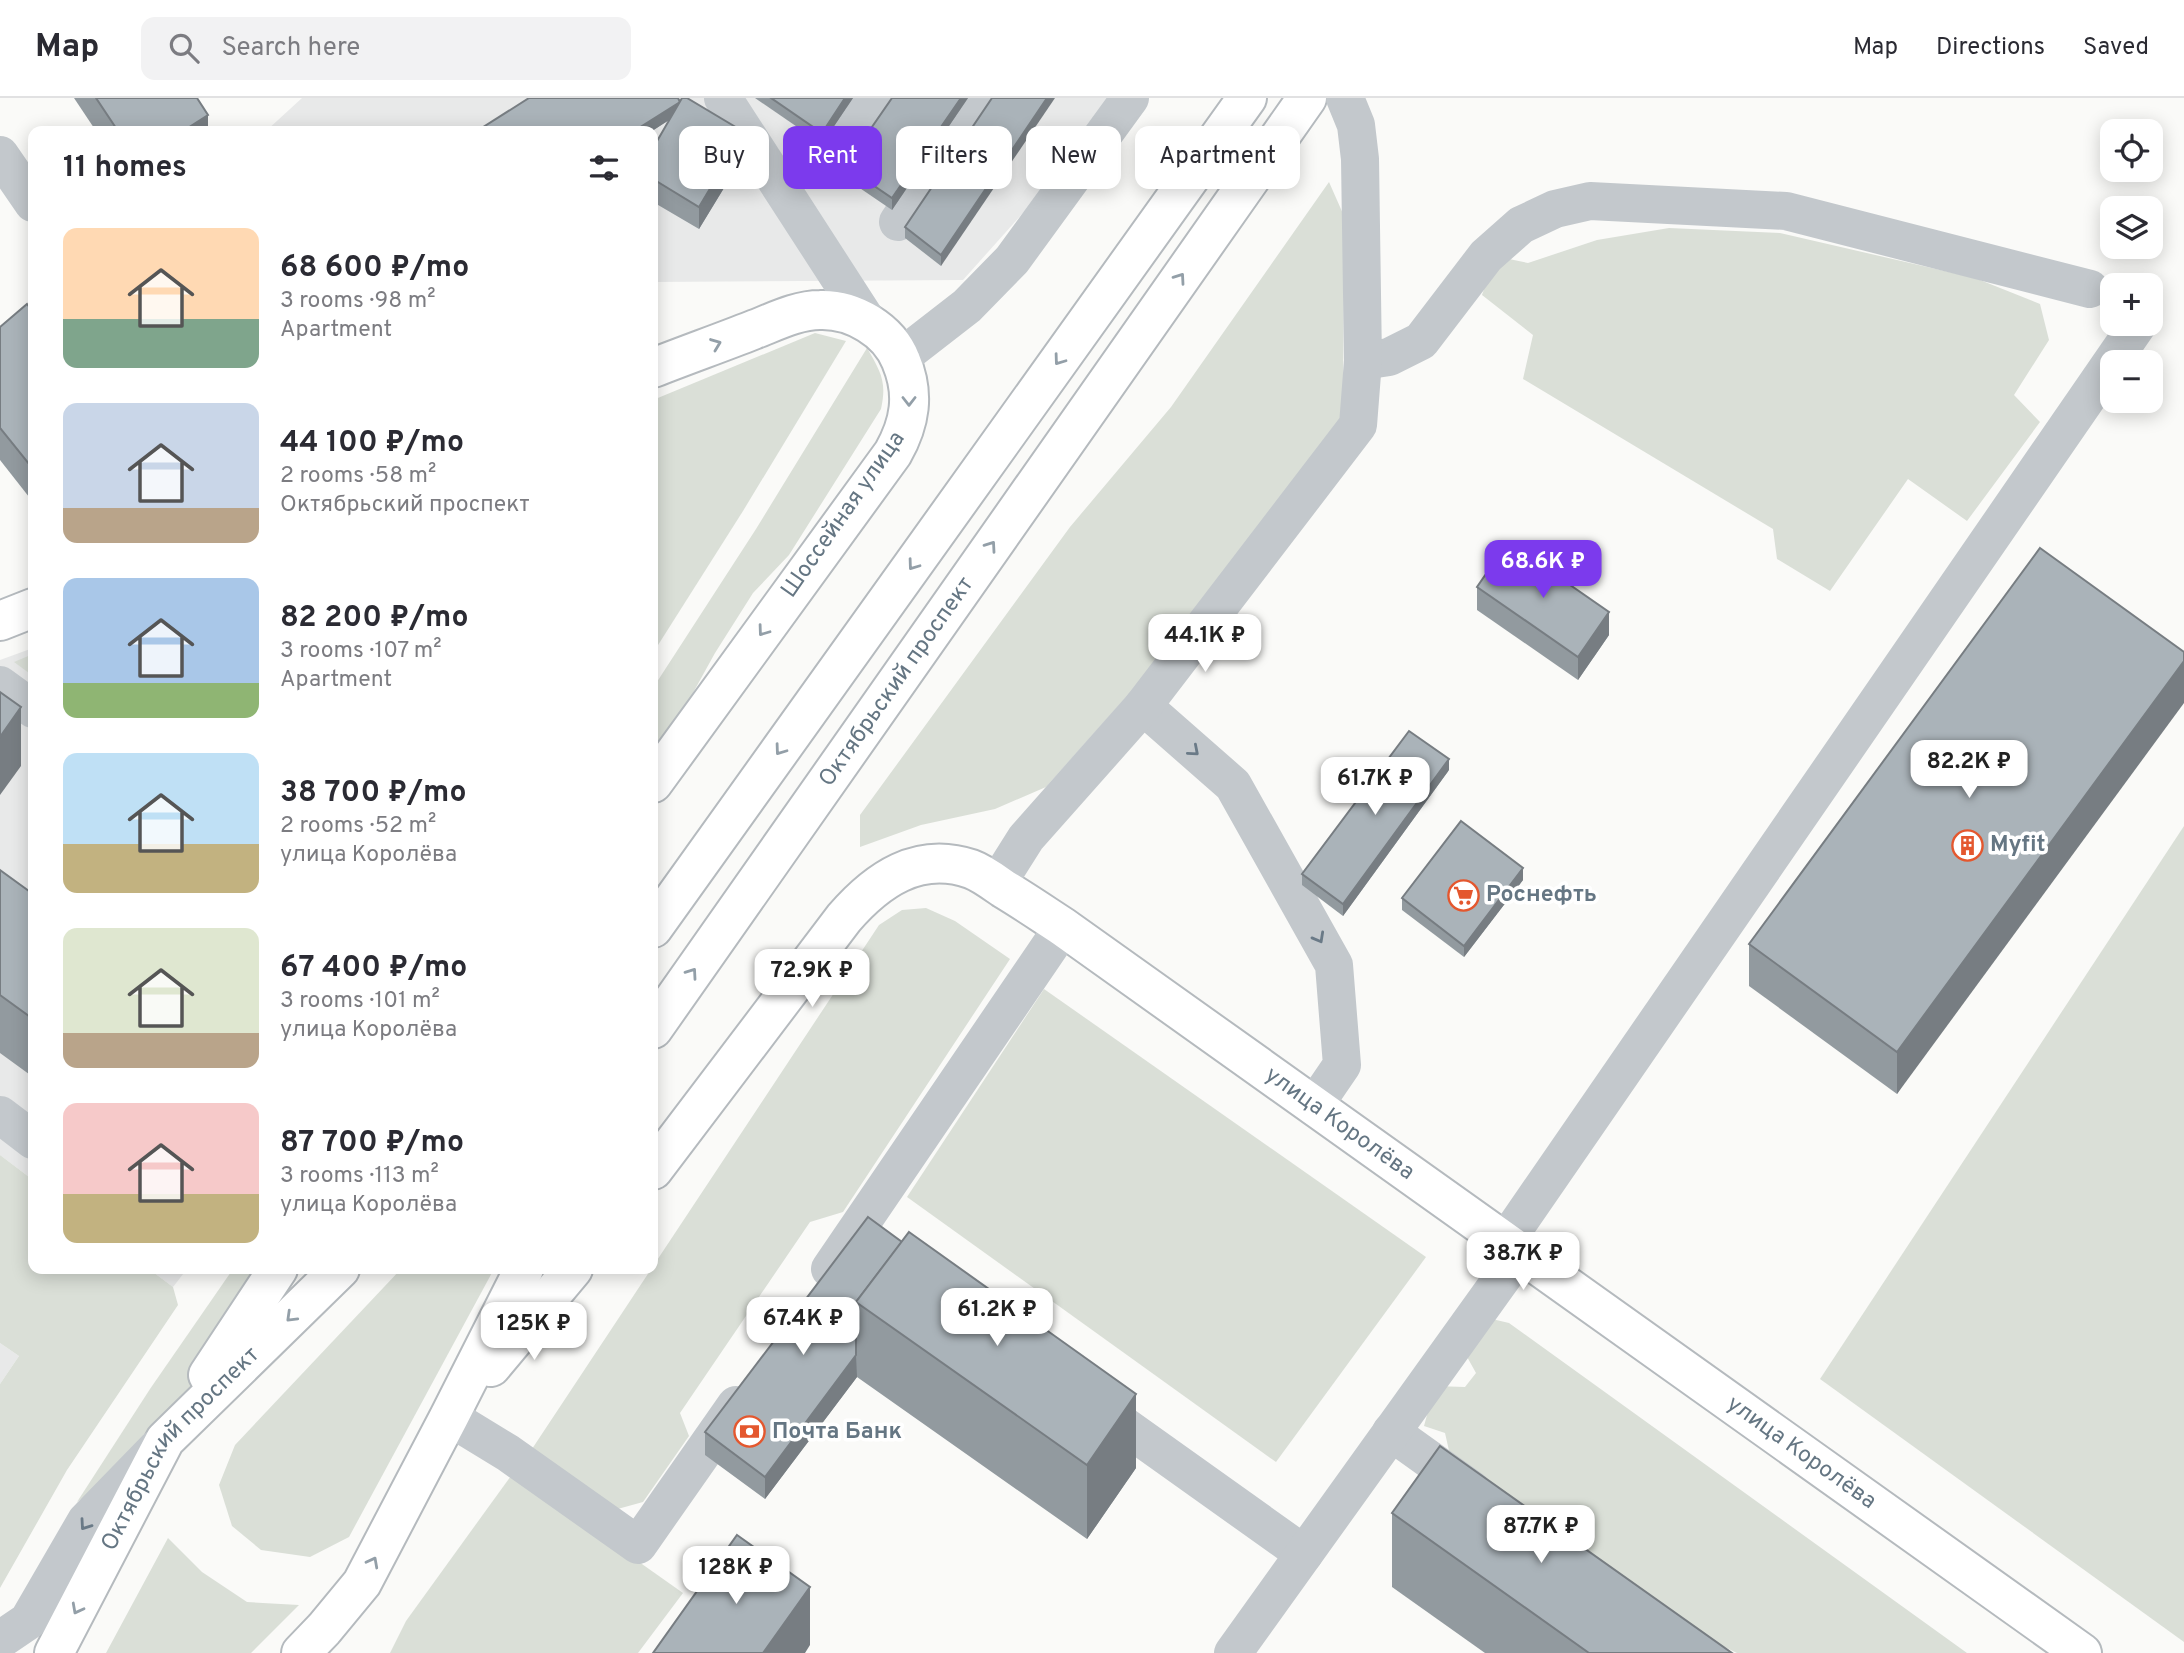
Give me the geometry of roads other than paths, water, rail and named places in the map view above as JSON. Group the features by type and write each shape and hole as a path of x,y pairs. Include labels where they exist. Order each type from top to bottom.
{"main road":[{"path":"658,921 1247,98"},
{"name":"Октябрьский проспект","path":"658,1022 1307,98"},
{"name":"Шоссейная улица","path":"658,366 804,312 831,310 869,324 890,342 908,378 910,400 908,419 892,453 658,776"},
{"path":"0,621 28,610"},
{"name":"улица Королёва","path":"658,1163 844,918 875,886 892,875 912,868 932,865 972,870 1063,927 2081,1653"},
{"path":"165,1440 275,1274"},
{"name":"Октябрьский проспект","path":"54,1653 165,1440 335,1274"},
{"path":"301,1653 362,1583 521,1274"},
{"path":"449,1417 569,1274"}],"street":[{"path":"723,98 869,324"},
{"path":"854,126 874,98"},
{"path":"898,222 982,98"},
{"path":"900,358 967,306 1012,260 1130,98"},
{"path":"997,884 1026,838 1143,706 1358,425 1363,361 1360,142 1345,98"},
{"path":"0,155 28,196"},
{"path":"1363,361 1389,357 1421,341 1486,256 1521,225 1555,209 1590,201 1786,211 2090,289"},
{"path":"1233,1653 1391,1432 1512,1247 2130,336"},
{"path":"0,685 28,705"},
{"path":"1143,706 1233,785 1334,965 1342,1065 1314,1106"},
{"path":"813,1293 1063,927"},
{"path":"0,1115 28,1136"},
{"path":"449,1417 508,1453 638,1545 757,1374"},
{"path":"1069,1387 1304,1554"},
{"path":"1391,1432 1501,1511"},
{"path":"0,1640 27,1621 86,1521 165,1440"},
{"path":"331,1653 348,1600"}],"place":[{"name":"Myfit","path":"1967,845"},
{"name":"Роснефть","path":"1463,895"},
{"name":"Почта Банк","path":"749,1432"}]}
